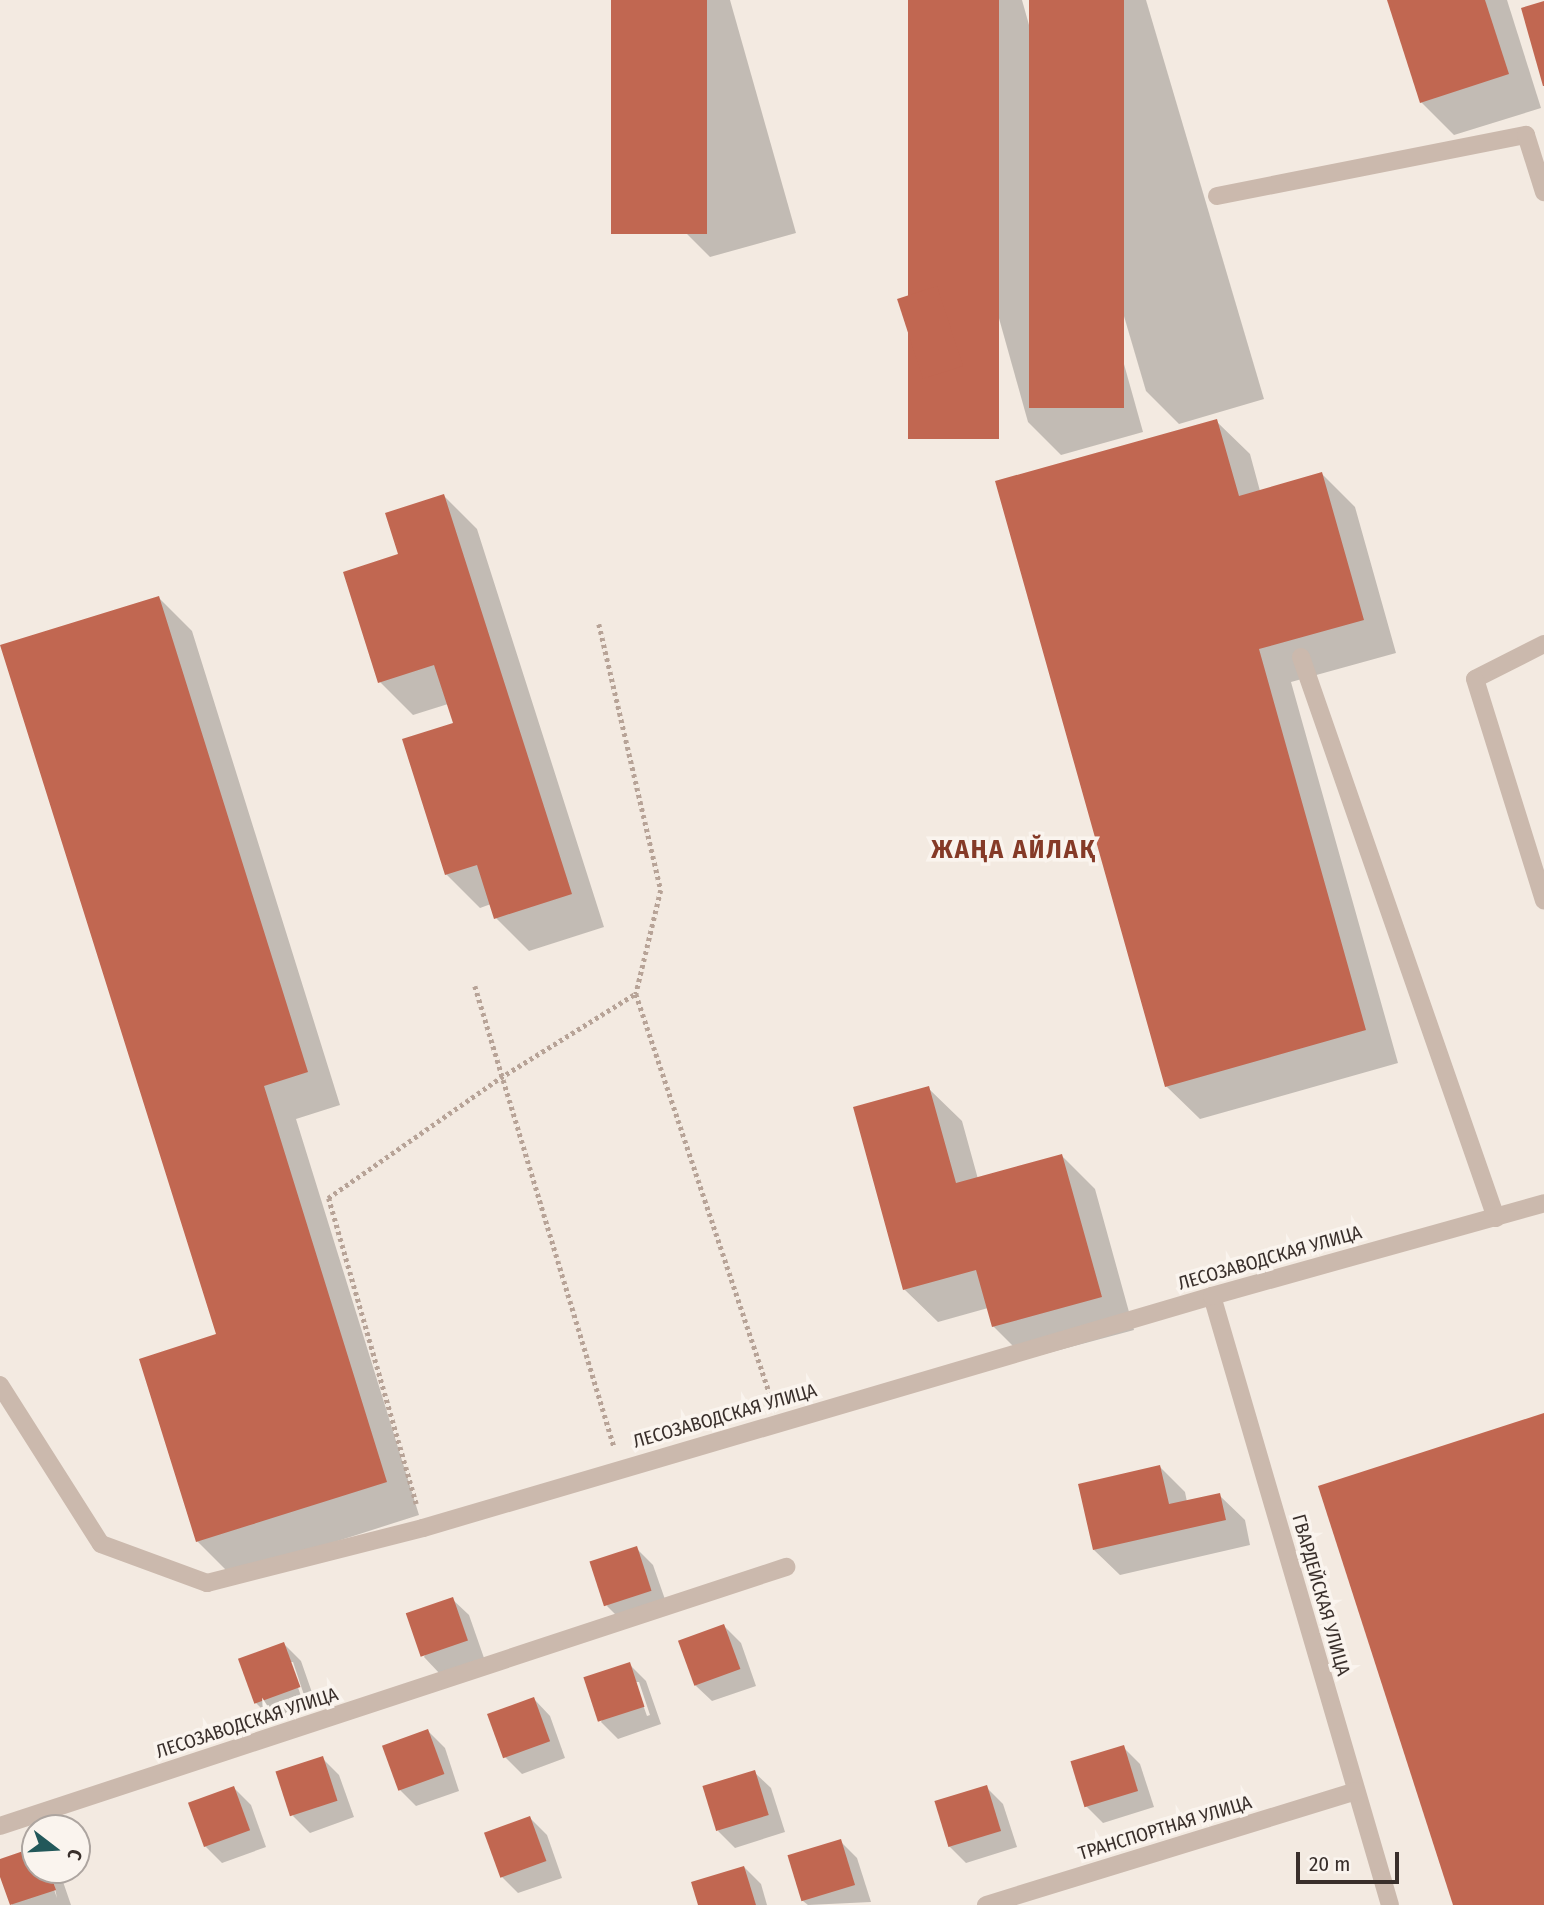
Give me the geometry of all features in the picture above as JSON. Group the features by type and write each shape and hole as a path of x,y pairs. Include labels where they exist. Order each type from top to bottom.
{"street":[{"path":"1217,196 1527,135 1544,192"},
{"path":"1544,644 1475,678 1544,901"},
{"path":"1301,657 1496,1218"},
{"name":"ЛЕСОЗАВОДСКАЯ УЛИЦА","path":"0,1385 101,1544 206,1583 424,1528 1212,1296 1544,1203"},
{"name":"ГВАРДЕЙСКАЯ УЛИЦА","path":"1212,1296 1390,1905"},
{"name":"ЛЕСОЗАВОДСКАЯ УЛИЦА","path":"0,1826 786,1567"},
{"name":"ТРАНСПОРТНАЯ УЛИЦА","path":"986,1905 1356,1791"},
{"path":"1043,1887 1049,1905"}],"path":[{"path":"599,624 662,890 636,994 779,1422"},
{"path":"475,986 500,1078 621,1468"},
{"path":"424,1528 328,1198 500,1078 636,994"}],"building":[{"path":"611,0 707,0 707,234 611,234"},
{"path":"908,0 999,0 999,439 908,439"},
{"path":"1029,0 1124,0 1124,408 1029,408"},
{"path":"1387,0 1485,0 1509,74 1420,103"},
{"path":"1544,1 1544,86 1543,86 1521,8"},
{"path":"937,286 963,366 923,379 897,299"},
{"path":"1217,419 1239,496 1322,472 1364,620 1259,649 1366,1030 1165,1087 995,481"},
{"path":"444,494 572,894 494,919 477,865 445,875 402,739 453,723 434,665 378,683 343,572 398,554 385,513"},
{"path":"159,596 308,1072 264,1086 387,1482 196,1542 139,1359 216,1334 0,645"},
{"path":"929,1086 956,1183 1062,1154 1102,1297 992,1327 976,1270 903,1290 853,1107"},
{"path":"1544,1413 1544,1905 1453,1905 1318,1486"},
{"path":"1160,1465 1169,1504 1220,1493 1226,1520 1093,1550 1078,1484"},
{"path":"637,1546 652,1591 604,1606 589,1561"},
{"path":"453,1597 468,1640 421,1657 406,1613"},
{"path":"724,1624 740,1669 694,1686 678,1641"},
{"path":"284,1642 300,1687 254,1704 238,1659"},
{"path":"630,1662 645,1707 598,1722 583,1677"},
{"path":"534,1697 550,1741 503,1758 487,1714"},
{"path":"428,1729 444,1774 398,1791 382,1746"},
{"path":"1124,1745 1138,1791 1084,1807 1070,1761"},
{"path":"323,1756 338,1801 290,1816 275,1771"},
{"path":"755,1770 769,1815 716,1831 702,1786"},
{"path":"987,1785 1001,1831 948,1847 934,1801"},
{"path":"234,1786 250,1830 204,1847 188,1803"},
{"path":"530,1816 546,1861 500,1878 484,1833"},
{"path":"841,1839 855,1885 801,1901 787,1855"},
{"path":"21,1852 21,1884 54,1884 56,1890 10,1905 0,1877 0,1859"},
{"path":"744,1866 756,1905 698,1905 691,1882"}],"district":[{"name":"ЖАҢА АЙЛАҚ","path":"1014,850"}]}
